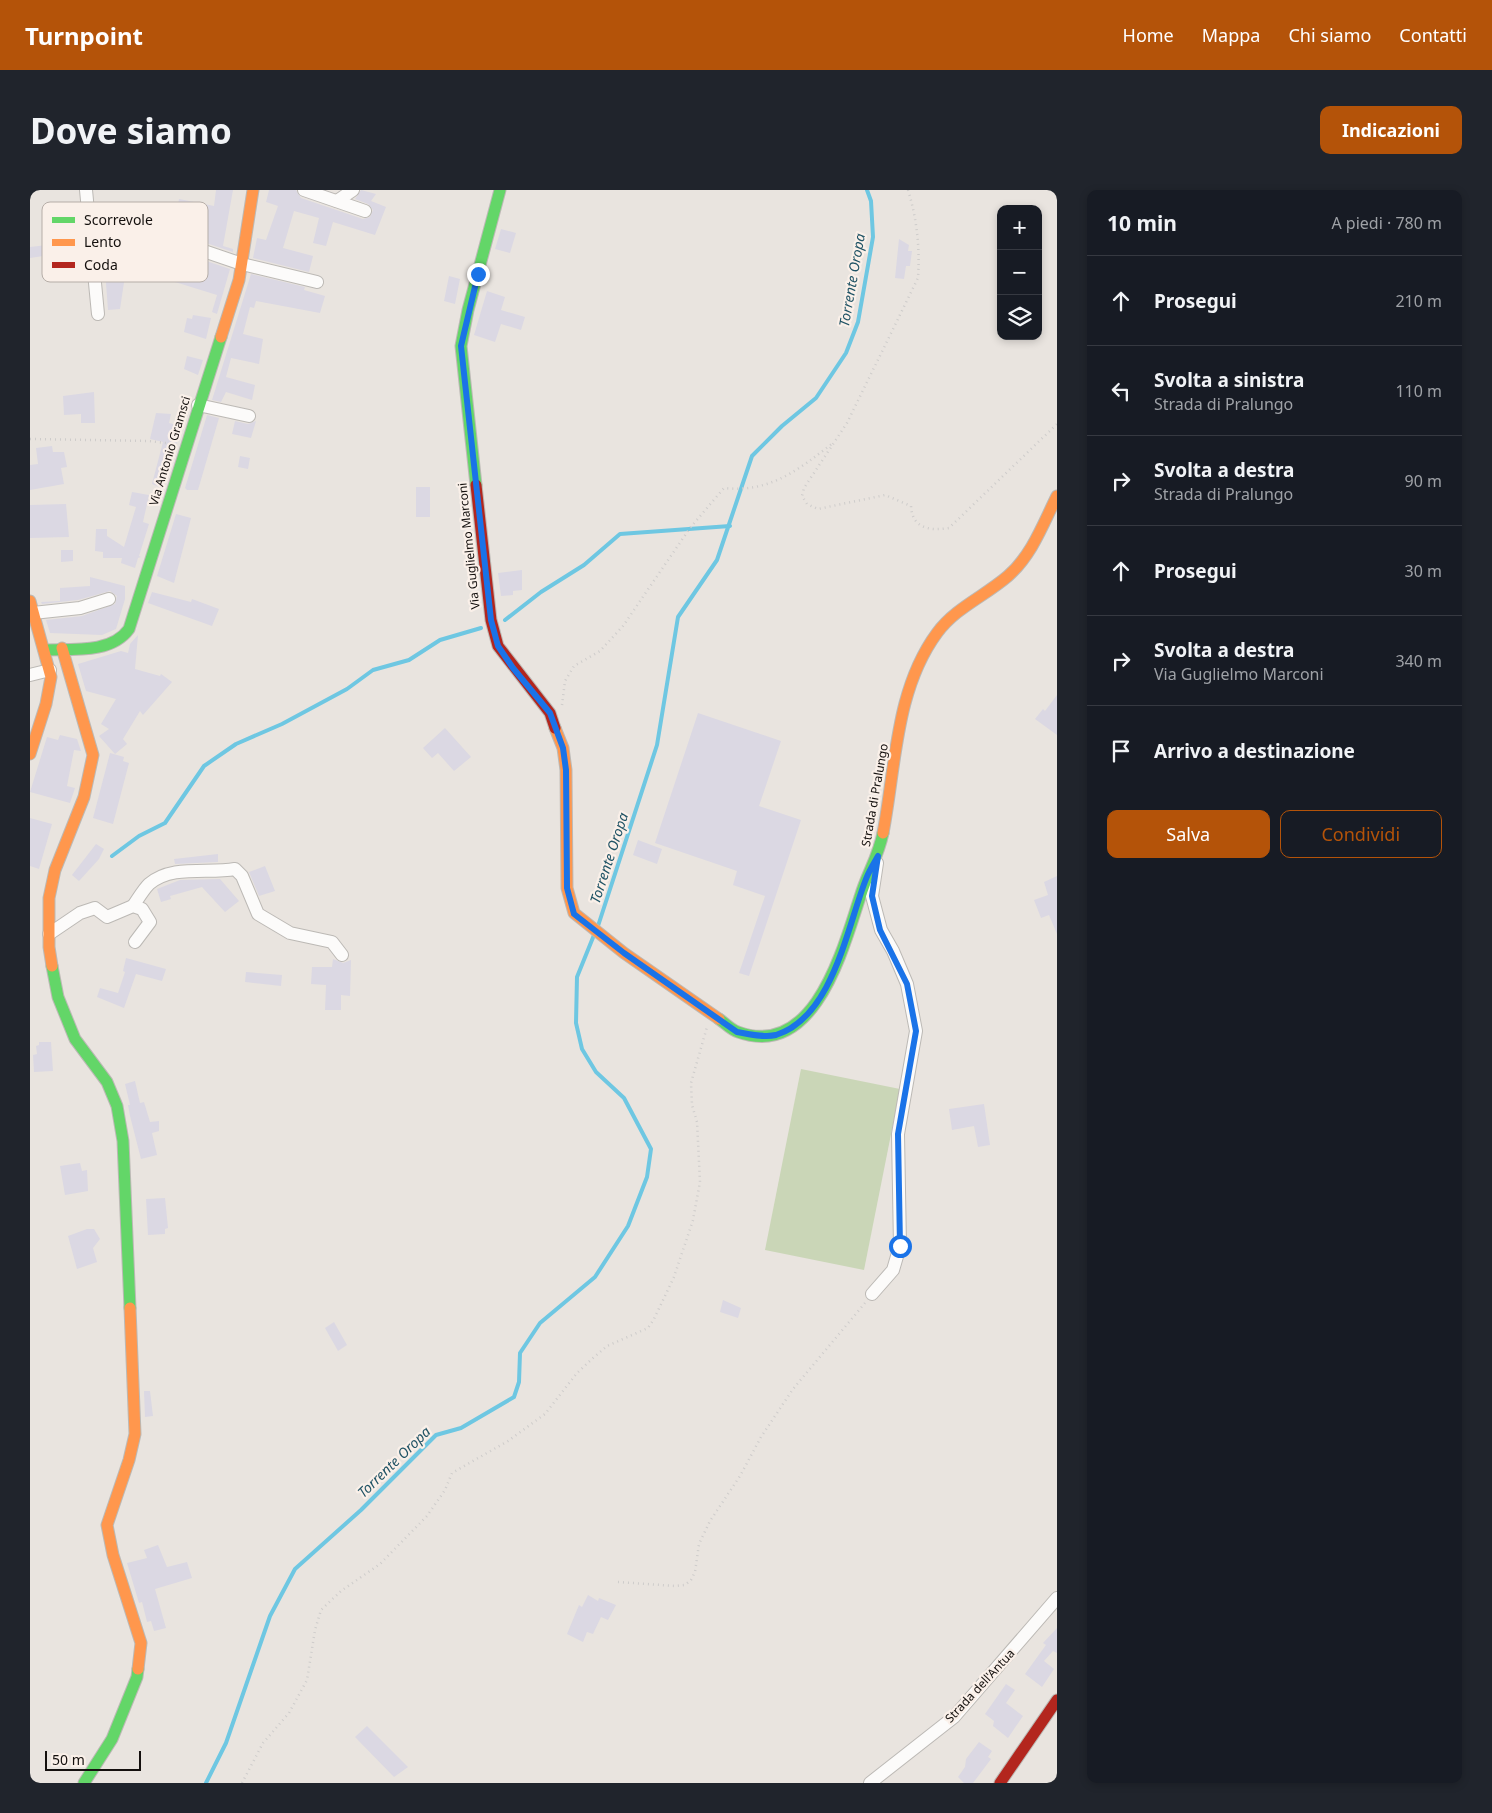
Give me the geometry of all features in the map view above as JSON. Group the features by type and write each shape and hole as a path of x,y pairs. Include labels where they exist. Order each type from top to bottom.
{"street":[{"name":"Via Antonio Gramsci","path":"44,650 109,645 126,637 187,448 198,405 242,264 253,190"},
{"path":"304,190 365,211"},
{"path":"336,201 353,190"},
{"name":"Via Guglielmo Marconi","path":"500,190 468,310 461,346 462,356 491,620 498,646 513,668 550,713 563,748 566,770 567,888 574,914"},
{"path":"208,252 242,264 316,282"},
{"path":"95,282 98,314"},
{"path":"198,405 249,416"},
{"name":"Strada di Pralungo","path":"574,914 624,953 737,1032 756,1036 775,1035 805,1016 831,979 866,878 878,856 904,711 915,672 931,640 965,605 1008,577 1024,558 1038,537 1057,496"},
{"path":"30,754 46,704 51,677 32,607 80,608 110,599"},
{"path":"62,648 93,755 84,797 55,870 50,898 49,947 58,996 75,1039 107,1082 116,1106 123,1140 132,1316 135,1434 129,1460 107,1525 113,1555 141,1643 137,1677 112,1739 84,1783"},
{"path":"30,675 50,670"},
{"path":"872,1294 892,1270 900,1246 898,1134 916,1031 907,984 880,930 872,896 878,856"},
{"path":"49,934 80,913 95,908 107,917 133,906 149,884 168,872 204,870 218,872 235,869 242,876 258,914 290,933 332,942 342,954"},
{"path":"133,906 142,909 150,922 135,942"},
{"name":"Strada dell'Antua","path":"870,1783 954,1717 1057,1598"},
{"path":"1000,1783 1057,1700"}],"path":[{"path":"908,190 914,208 919,254 918,278 848,423 804,488 802,496 807,504 818,509 885,495 911,506 912,515 921,527 934,530 949,528 1057,424"},
{"path":"30,439 149,441 187,448"},
{"path":"562,707 565,681 574,666 600,651 623,626 690,528 724,488 742,490 780,481 836,441"},
{"path":"242,1783 263,1743 289,1713 308,1680 315,1630 321,1610 341,1591 380,1564 427,1516 445,1490 452,1472 508,1441 545,1414 577,1373 593,1358 607,1346 648,1328 654,1319 674,1277 693,1220 700,1182 697,1122 692,1105 691,1083 711,1014"},
{"path":"618,1582 676,1586 691,1580 695,1572 699,1544 710,1521 740,1476 761,1437 793,1389 872,1294"}],"green space":[{"path":"801,1069 900,1089 864,1270 765,1250"}],"building":[{"path":"216,190 233,190 223,246 233,249 233,252 208,244 208,205 214,206"},
{"path":"269,190 296,190 301,198 363,219 370,217 373,210 368,204 355,199 361,190 376,194 371,201 386,207 375,235 333,222 326,246 313,243 319,218 294,211 283,248 313,256 309,272 253,258 257,238 266,240 278,206 266,202"},
{"path":"179,199 194,202 178,202"},
{"path":"501,229 516,233 510,253 495,249"},
{"path":"899,239 909,245 908,251 912,251 910,266 906,266 904,279 895,278"},
{"path":"42,246 42,256 30,258 30,247"},
{"path":"208,262 230,269 217,314 212,312 217,295 175,282 208,282"},
{"path":"251,274 305,287 304,290 325,296 320,313 256,301 254,308 250,307 243,334 263,339 259,364 231,358 226,377 255,385 252,400 226,392 221,402 212,400"},
{"path":"449,276 460,279 455,304 444,301"},
{"path":"106,282 124,282 120,309 108,310"},
{"path":"487,291 505,297 501,310 525,317 521,330 501,324 495,342 474,335"},
{"path":"193,315 211,318 206,339 184,332 187,318 192,319"},
{"path":"187,356 203,360 198,375 184,369"},
{"path":"94,392 95,423 81,423 81,414 64,415 63,396"},
{"path":"156,413 171,414 169,423 182,426 162,488 152,484 163,442 150,439"},
{"path":"207,415 219,418 198,490 187,490 185,488"},
{"path":"235,421 248,424 256,421 251,438 232,434"},
{"path":"52,446 53,452 64,452 67,467 61,468 64,484 30,490 30,465 38,464 36,448"},
{"path":"240,456 250,458 248,469 238,467"},
{"path":"416,487 430,487 430,517 416,517"},
{"path":"132,492 149,495 143,522 149,524 139,556 141,557 138,558 135,568 121,563 122,558 103,558 103,552 95,551 96,529 107,529 107,536 124,547 136,507 129,505"},
{"path":"66,504 69,537 30,538 30,505"},
{"path":"176,514 191,518 174,583 157,576"},
{"path":"61,550 73,550 73,561 61,562"},
{"path":"522,570 522,590 513,591 513,595 501,596 498,573"},
{"path":"90,577 125,586 125,599 116,629 102,635 50,633 46,620 82,616 115,604 117,596 110,591 78,600 42,604 41,602 60,601 60,588 90,586"},
{"path":"152,592 191,602 192,599 219,609 212,626 148,603"},
{"path":"138,635 135,669 160,676 161,674 172,682 143,715 140,711 123,739 127,744 115,754 99,736 109,729 101,724 116,699 86,691 78,664 121,651 128,653 130,644"},
{"path":"1057,695 1057,735 1035,719 1043,709 1045,711"},
{"path":"698,713 781,741 759,806 801,820 749,976 739,973 765,896 733,885 737,871 655,843"},
{"path":"445,728 471,757 454,771 438,753 432,758 423,748"},
{"path":"60,735 77,739 81,751 74,750 67,786 75,788 70,803 30,792 47,737 58,740"},
{"path":"110,753 124,757 123,761 129,763 113,824 93,818"},
{"path":"30,818 52,824 39,869 30,866"},
{"path":"638,840 662,849 657,864 633,855"},
{"path":"96,844 104,849 99,859 79,881 72,875"},
{"path":"218,854 218,862 175,864 174,859"},
{"path":"265,866 275,891 259,896 249,872"},
{"path":"1057,876 1057,934 1049,915 1041,918 1034,900 1048,895 1044,882"},
{"path":"220,879 239,901 225,912 202,887 170,896 171,899 161,902 157,889 180,880"},
{"path":"126,958 166,969 162,981 136,974 124,1008 97,997 100,988 118,993 125,972 123,971"},
{"path":"333,959 343,963 351,960 350,996 341,995 341,1010 325,1010 326,985 311,984 312,967 332,967"},
{"path":"246,972 282,975 281,986 245,982"},
{"path":"39,1042 51,1042 53,1071 34,1072 33,1055 37,1054 36,1046 39,1045"},
{"path":"135,1081 140,1103 144,1102 150,1122 159,1121 159,1131 152,1133 157,1155 141,1159 130,1116 128,1105 130,1105 125,1084"},
{"path":"984,1104 990,1145 978,1147 974,1126 952,1130 949,1109"},
{"path":"80,1163 82,1171 87,1170 88,1191 65,1195 60,1166"},
{"path":"165,1198 168,1228 165,1229 165,1234 148,1235 146,1199"},
{"path":"87,1229 94,1229 100,1239 93,1248 97,1262 77,1269 68,1236"},
{"path":"723,1300 741,1308 738,1318 720,1312"},
{"path":"334,1322 347,1345 338,1351 325,1328"},
{"path":"144,1391 150,1391 153,1416 145,1417"},
{"path":"158,1545 167,1567 187,1562 192,1578 155,1589 166,1628 154,1631 151,1621 147,1622 142,1602 139,1603 127,1563 147,1558 144,1550"},
{"path":"588,1595 598,1601 599,1598 616,1605 608,1620 601,1617 593,1634 587,1632 583,1642 567,1634 579,1605 582,1607"},
{"path":"1057,1628 1057,1653 1053,1651 1044,1661 1054,1669 1042,1687 1025,1674 1046,1645 1043,1643"},
{"path":"1006,1684 1015,1690 1006,1703 1023,1716 1008,1738 993,1726 994,1721 985,1714"},
{"path":"367,1726 408,1767 394,1777 355,1737"},
{"path":"979,1742 992,1751 988,1757 991,1759 973,1783 964,1783 958,1777 965,1767 966,1759"}],"waterway":[{"name":"Torrente Oropa","path":"598,926 657,745 678,617 717,560 752,456 782,426 816,398 846,353 858,322 873,237 871,201 867,190"},
{"path":"505,620 541,592 584,565 620,534 730,526"},
{"path":"112,856 139,836 165,823 204,766 236,744 282,724 347,689 373,670 409,660 440,640 481,628"},
{"name":"Torrente Oropa","path":"206,1783 226,1743 270,1616 295,1569 361,1510 436,1435 461,1428 514,1397 519,1382 520,1353 540,1323 595,1277 628,1226 647,1177 651,1149 624,1098 596,1072 582,1049 576,1023 577,977 594,935"}],"traffic: fast":[{"path":"476,485 461,346 468,310 500,190"},
{"path":"44,650 78,650 102,646 112,643 129,629 221,337"},
{"path":"719,1019 735,1031 765,1036 787,1030 806,1015 822,994 834,970 845,944 883,833"},
{"path":"52,966 58,997 75,1039 107,1082 117,1106 123,1141 130,1308"},
{"path":"84,1783 112,1739 137,1677 138,1669"}],"traffic: slow":[{"path":"221,337 239,280 253,190"},
{"path":"883,833 899,729 913,679 923,655 937,633 952,616 1008,576 1024,559 1057,496"},
{"path":"30,601 51,677 46,704 30,754"},
{"path":"52,966 49,947 49,898 55,870 84,797 93,755 62,648"},
{"path":"555,728 563,748 566,770 567,888 574,913 624,953 719,1019"},
{"path":"130,1308 135,1434 129,1460 107,1525 113,1555 141,1643 138,1669"}],"traffic: jam":[{"path":"476,485 491,620 498,646 550,713 555,728"},
{"path":"1000,1783 1057,1700"}],"route":[{"path":"478,274 461,346 491,620 498,646 513,668 550,713 563,748 566,770 567,888 574,914 624,953 737,1032 756,1036 775,1035 805,1016 831,979 845,944 866,878 878,856 872,896 880,930 893,951 907,984 916,1031 898,1134 900,1246"}]}
